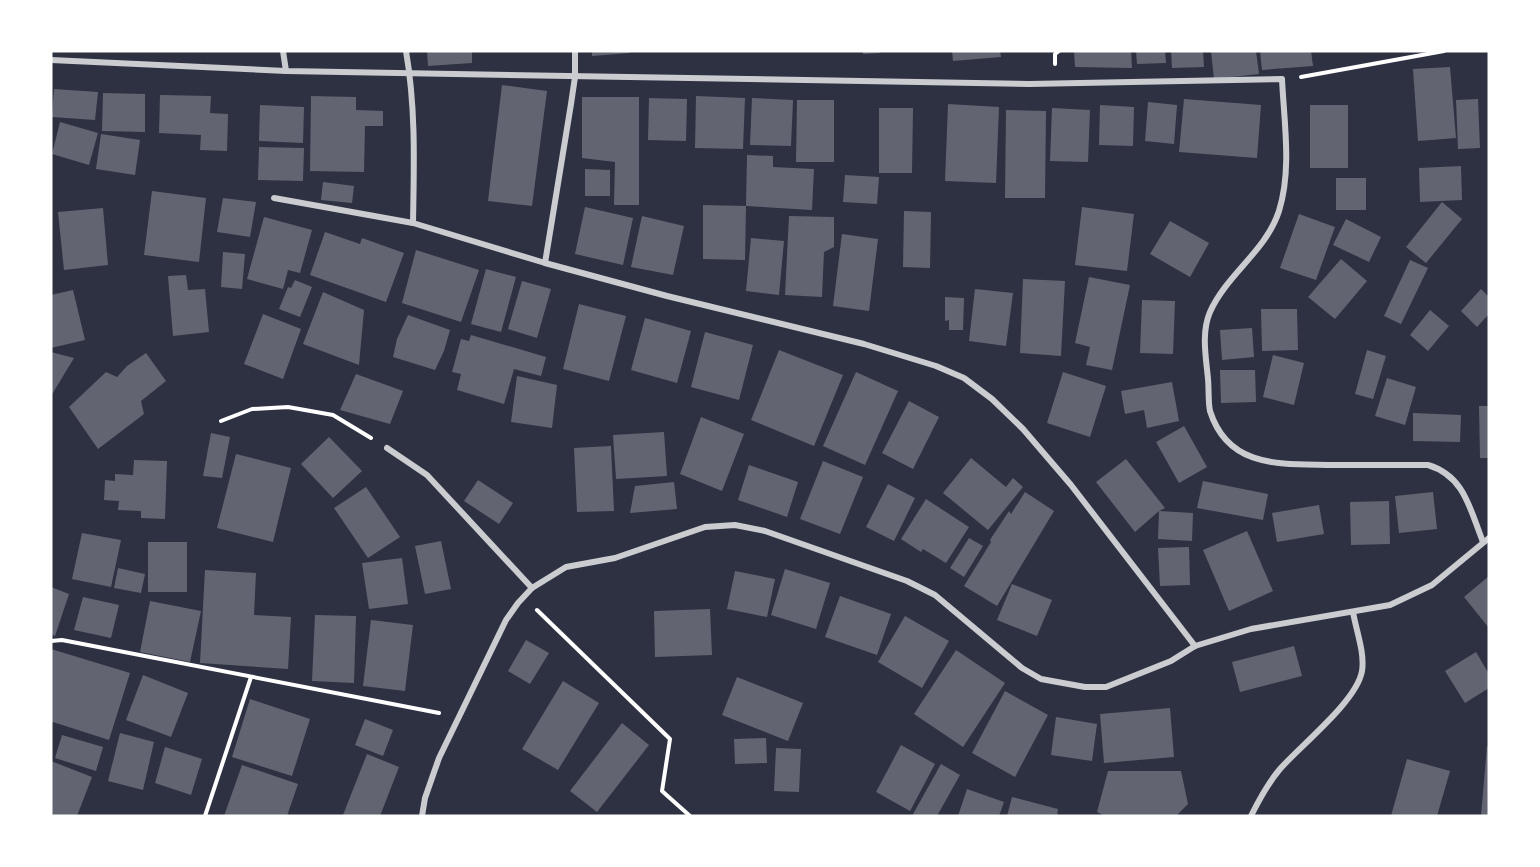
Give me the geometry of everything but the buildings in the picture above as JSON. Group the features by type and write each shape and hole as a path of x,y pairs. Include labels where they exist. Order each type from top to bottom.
{"street":[{"path":"283,51 286,71"},
{"path":"406,51 416,142 413,223"},
{"path":"545,264 575,77 575,51"},
{"path":"51,60 286,71 575,77 1029,84 1282,79 1286,170 1278,214 1265,240 1220,295 1210,313 1205,332 1210,410 1217,427 1228,442 1243,454 1277,464 1428,465 1442,469 1453,477 1462,490 1486,540 1432,585 1390,605 1268,625 1195,646 1171,661 1106,687 1085,687 1041,679 1022,668 935,595 907,581 765,531 735,525 705,527 615,558 566,567 531,588 506,620 439,758 425,798 422,816"},
{"path":"274,198 413,223 545,264 864,344 936,366 964,378 992,399 1023,429 1071,485 1195,646"},
{"path":"387,448 427,475 531,588"},
{"path":"1251,816 1279,770 1346,701 1357,684 1362,672 1362,661 1353,612"}],"path":[{"path":"1302,85 1301,76 1444,51"},
{"path":"221,421 252,409 288,407 333,415 387,448"},
{"path":"523,597 670,739 662,791 690,816"},
{"path":"51,641 62,640 459,717"},
{"path":"205,816 251,677"}]}
